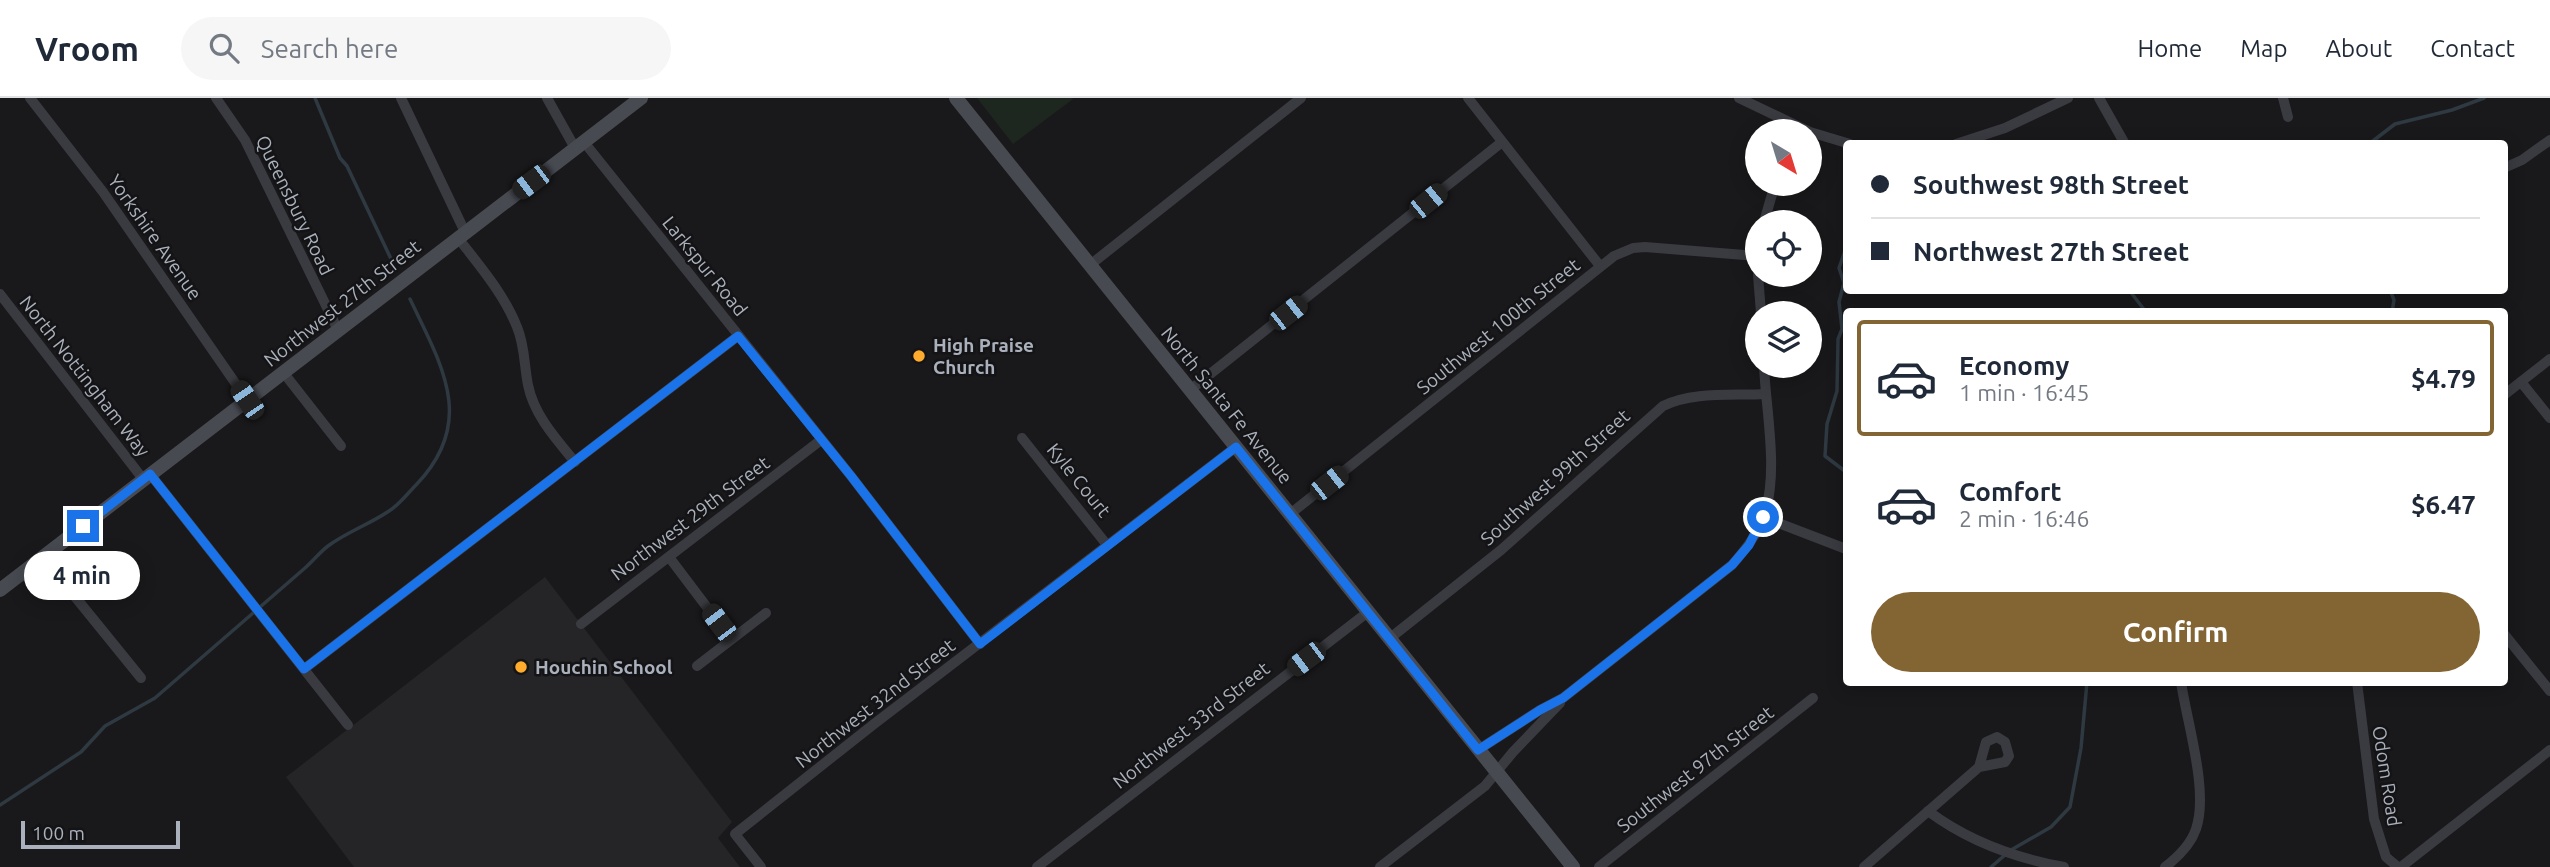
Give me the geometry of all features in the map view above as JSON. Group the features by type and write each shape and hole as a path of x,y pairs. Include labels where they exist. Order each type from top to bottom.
{"main road":[{"name":"Northwest 27th Street","path":"0,590 641,98"},
{"name":"North Santa Fe Avenue","path":"956,98 1573,867"}],"street":[{"name":"Yorkshire Avenue","path":"30,98 103,192 247,400"},
{"name":"Queensbury Road","path":"216,98 245,140 338,330"},
{"path":"401,98 462,235 513,318 522,338 532,400 544,422 575,462"},
{"name":"Larkspur Road","path":"547,98 579,145 738,336 980,644"},
{"path":"1090,265 1301,98"},
{"path":"1468,98 1601,266"},
{"path":"1739,98 1778,119"},
{"path":"1971,140 2005,128 2068,98"},
{"path":"2099,98 2123,140"},
{"path":"2283,98 2288,117"},
{"path":"1822,136 1843,142"},
{"path":"2508,166 2522,160 2550,140"},
{"path":"1190,390 1502,142"},
{"name":"Southwest 100th Street","path":"1290,514 1614,256 1633,248 1745,255"},
{"name":"North Nottingham Way","path":"0,294 147,477 249,598 348,725"},
{"path":"304,669 738,336"},
{"path":"2508,392 2550,359"},
{"path":"283,372 341,446"},
{"path":"1380,867 1485,786 1563,698 1732,565 1749,545 1763,517 1770,479 1764,378"},
{"path":"2521,382 2550,418"},
{"name":"Southwest 99th Street","path":"1389,639 1501,550 1663,405 1699,397 1765,394"},
{"name":"Kyle Court","path":"1022,438 1107,545"},
{"name":"Northwest 29th Street","path":"580,624 821,440"},
{"name":"Northwest 32nd Street","path":"761,867 735,834 1236,447"},
{"path":"1763,517 1843,548"},
{"path":"43,556 141,678"},
{"path":"669,557 731,639"},
{"name":"Northwest 33rd Street","path":"1037,867 1368,612"},
{"path":"696,666 766,613"},
{"path":"2508,639 2550,691"},
{"path":"2165,867 2190,841 2200,812 2182,686"},
{"name":"Odom Road","path":"2357,686 2374,819 2386,857 2400,867"},
{"path":"1478,750 1563,698"},
{"name":"Southwest 97th Street","path":"1600,867 1813,698"},
{"path":"2400,867 2550,750"},
{"path":"1864,867 1979,767"},
{"path":"1928,811 1940,821 1996,849 2032,862 2064,867"}],"shaded area":[{"path":"977,98 1072,98 1073,99 1013,144"},
{"name":"Houchin School","path":"545,577 732,822 718,838 740,867 354,867 286,777"}],"waterway":[{"path":"315,98 340,158 347,166 392,261"},
{"path":"2374,140 2395,124 2452,110 2484,98"},
{"path":"1843,257 1839,268 1843,280"},
{"path":"1843,287 1839,302 1842,329 1838,339 1837,391 1827,424 1825,456 1843,470"},
{"path":"2132,294 2143,308"},
{"path":"2392,294 2393,308"},
{"path":"0,805 81,752 105,726 155,698 325,548 393,509 435,462 445,439 449,416 448,394 433,347 410,299"},
{"path":"2011,850 2051,827 2070,807 2081,748 2087,686"},
{"path":"1991,867 2005,855"}],"place":[{"name":"High Praise Church","path":"919,356"},
{"name":"Houchin School","path":"521,667"}],"route":[{"path":"83,526 150,474 304,669 738,336 851,476 980,644 1236,447 1478,750 1563,698 1732,565 1749,545 1763,517"}]}
